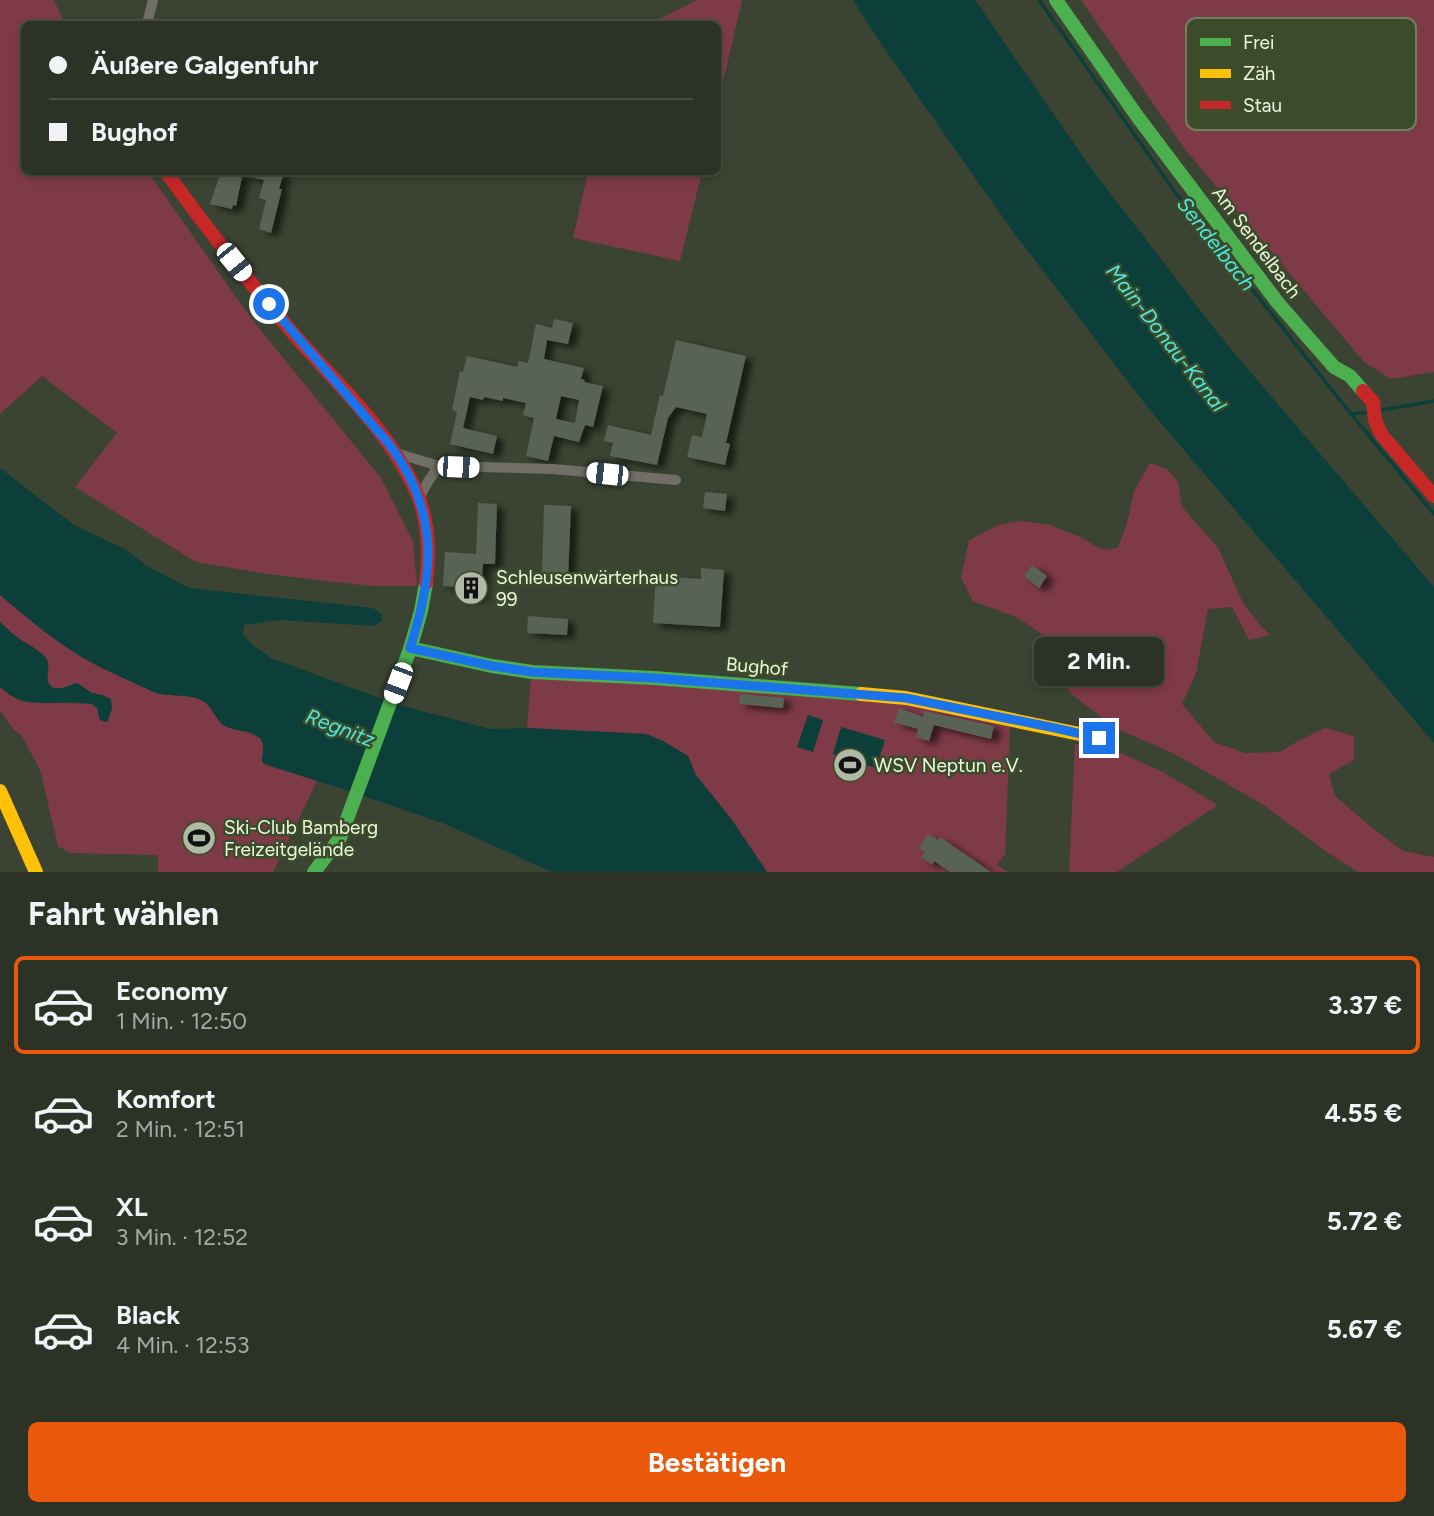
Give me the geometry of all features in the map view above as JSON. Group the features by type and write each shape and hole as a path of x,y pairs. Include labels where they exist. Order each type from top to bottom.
{"street":[{"path":"148,21 153,0"},
{"name":"Am Sendelbach","path":"1056,0 1138,116 1278,303 1334,367 1350,376 1373,402 1375,420 1381,434 1434,496"},
{"path":"168,175 286,325 396,453 419,498 427,528 429,550 425,597 410,648 340,838 317,869"},
{"path":"396,453 439,466 553,469 676,480"},
{"path":"419,498 439,466"},
{"name":"Bughof","path":"410,648 533,672 667,679 906,698 1099,738"},
{"path":"0,791 36,872"}],"shaded area":[{"path":"0,0 54,0 64,21 21,21 21,175 150,175 250,317 381,478 413,541 417,586 370,586 196,562 75,487 117,433 42,376 0,414"},
{"path":"697,0 742,0 721,91 721,21 656,21"},
{"path":"1081,0 1434,0 1434,372 1391,379 1364,362 1184,148"},
{"path":"587,175 701,175 680,261 573,238"},
{"path":"1150,463 1167,469 1178,482 1182,507 1218,548 1243,603 1270,635 1249,640 1232,607 1208,609 1196,673 1182,704 1214,742 1245,753 1280,752 1325,728 1354,736 1354,760 1329,774 1335,796 1403,851 1434,857 1434,872 1358,872 1262,804 1175,754 1117,729 1069,692 1063,667 1051,640 1018,618 973,601 961,578 969,540 999,525 1021,521 1050,525 1103,550 1118,548 1134,491"},
{"path":"0,595 41,629 97,665 158,694 194,697 204,702 226,727 260,738 264,764 317,781 273,872 158,872 158,855 70,853 58,846 40,770 22,736 13,729 0,710 0,687 24,702 92,704 103,721 108,721 102,695 92,693 77,683 60,688 50,685 44,657 0,622"},
{"name":"WSV Neptun e.V.","path":"531,675 905,704 1010,727 1005,854 997,865 1008,872 767,872 732,820 696,775 688,756 663,741 646,734 527,728"},
{"path":"1075,744 1123,754 1163,772 1218,805 1117,872 1069,872"}],"water":[{"name":"Main-Donau-Kanal","path":"853,0 975,0 1091,168 1224,341 1434,587 1434,743 1149,409 1011,229"},
{"name":"Regnitz","path":"0,468 74,525 125,549 147,566 189,588 373,608 382,614 382,621 374,626 280,620 244,625 243,635 271,658 396,704 490,729 527,728 646,734 663,741 688,756 696,775 732,820 767,872 552,872 445,824 264,764 263,745 258,736 222,724 206,703 199,699 156,693 91,662 54,638 0,595"},
{"path":"0,622 46,658 50,685 60,688 77,683 92,693 111,699 112,708 108,721 100,720 97,708 92,704 22,700 0,687"},
{"path":"808,715 823,720 813,752 797,747"},
{"path":"841,727 885,740 876,768 833,754"}],"building":[{"path":"220,175 242,175 236,206 233,205 232,209 210,204"},
{"path":"243,175 283,175 271,233 259,229 266,200 259,198 264,180"},
{"path":"554,319 573,323 568,344 547,340 544,359 584,368 581,379 585,380 584,382 603,386 593,427 585,425 579,442 554,436 548,461 526,456 534,418 523,415 526,403 503,398 503,401 470,397 463,428 497,436 493,454 450,444 457,412 452,410 460,371 463,372 467,356 517,367 519,361 528,363 536,324 552,328","holes":["561,396 579,400 575,423 556,419"]},
{"path":"676,340 746,356 726,443 730,444 725,465 687,457 692,435 702,437 707,414 676,407 668,418 657,465 610,456 613,443 604,441 608,425 651,435"},
{"path":"705,492 727,494 725,511 703,508"},
{"path":"478,503 497,504 495,564 483,564 481,598 459,597 460,587 443,586 445,552 476,554"},
{"path":"544,505 571,506 568,578 542,577"},
{"path":"1032,565 1047,576 1039,588 1024,576"},
{"path":"701,568 724,570 720,627 653,623 656,576 701,579"},
{"path":"528,616 568,619 567,635 527,633"},
{"path":"740,694 784,698 783,708 739,704"},
{"path":"899,708 923,717 924,711 994,726 991,739 934,725 929,741 916,737 918,729 894,722"},
{"path":"928,834 938,840 940,837 991,872 950,872 934,861 932,865 921,857 925,852 919,848"}],"waterway":[{"name":"Sendelbach","path":"1039,0 1175,192 1434,514"},
{"name":"Sendelbach","path":"1378,411 1434,401"},
{"name":"Sendelbach","path":"1351,414 1370,412"}],"traffic: fast":[{"path":"1056,0 1137,116 1278,303 1334,367 1350,376 1363,391"},
{"path":"314,872 340,838 410,649 426,583"},
{"path":"410,648 532,672 654,678 861,694"}],"traffic: slow":[{"path":"861,694 906,698 1099,738"},
{"path":"0,791 36,872"}],"traffic: jam":[{"path":"168,175 263,298 392,448 420,500 426,523 426,583"},
{"path":"1363,391 1373,402 1375,420 1381,434 1434,496"}],"place":[{"name":"Schleusenwärterhaus 99","path":"471,588"},
{"name":"WSV Neptun e.V.","path":"850,765"},
{"name":"Ski-Club Bamberg Freizeitgelände","path":"199,838"}],"route":[{"path":"269,304 389,444 415,488 423,510 429,550 425,597 410,648 533,672 654,678 906,698 1099,738"}]}
